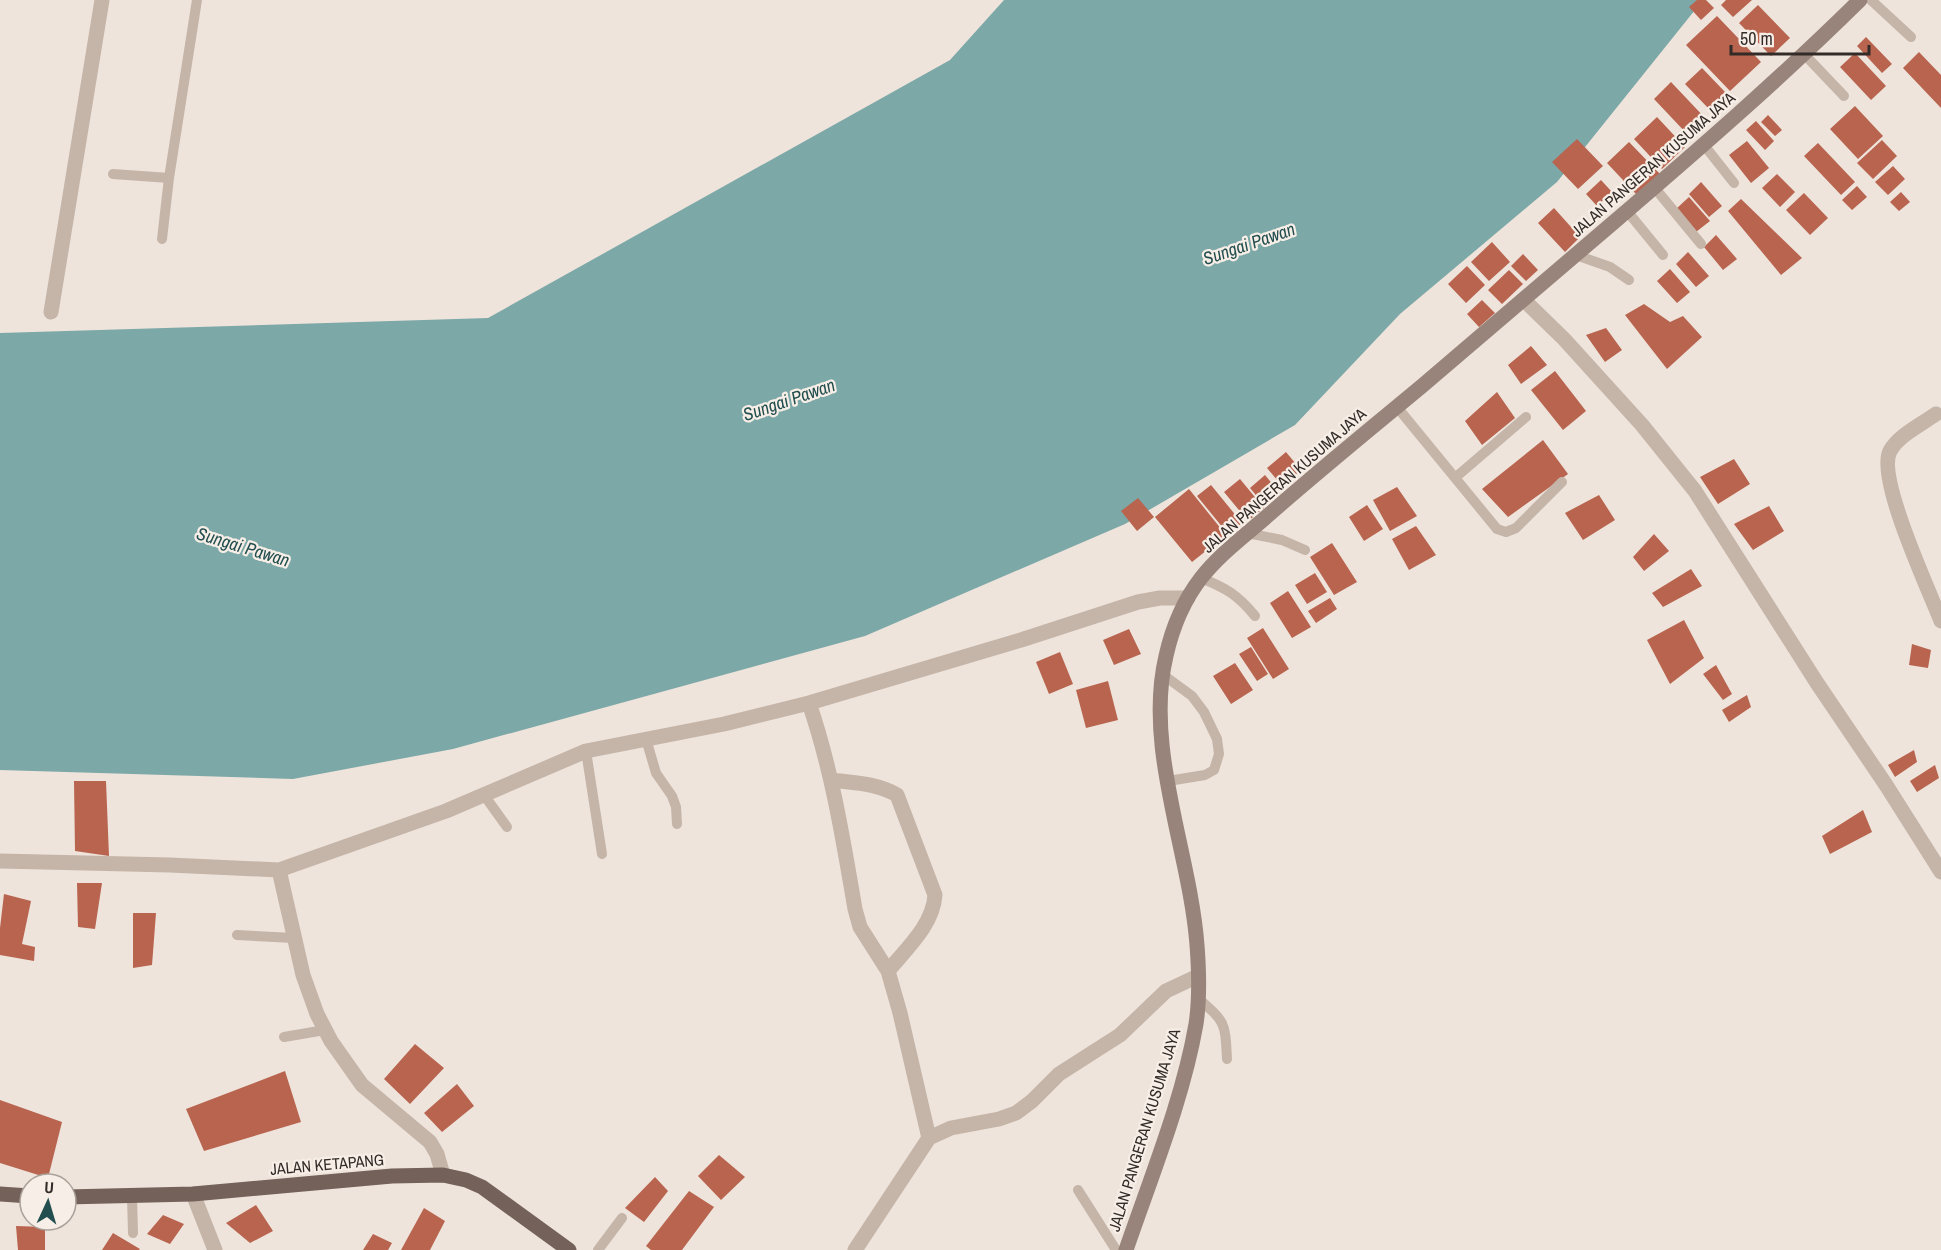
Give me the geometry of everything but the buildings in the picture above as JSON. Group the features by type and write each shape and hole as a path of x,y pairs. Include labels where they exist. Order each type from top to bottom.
{"main road":[{"name":"JALAN KETAPANG","path":"78,1197 193,1194 392,1176 443,1175 466,1180 482,1187 569,1250"},
{"path":"0,1194 18,1195"}],"street":[{"path":"51,312 102,0"},
{"name":"JALAN PANGERAN KUSUMA JAYA","path":"1126,1250 1167,1130 1187,1062 1196,1021 1198,976 1193,912 1168,781 1160,701 1162,674 1170,640 1188,598 1201,578 1247,533 1704,145 1860,0"},
{"path":"1524,300 1564,339 1642,425 1695,491 1941,873"},
{"path":"1936,414 1896,442 1889,453 1887,464 1889,483 1902,521 1941,621"},
{"path":"0,861 279,870 356,844 484,795 586,751 724,724 809,703 1022,640 1138,602 1160,598 1188,598"},
{"path":"809,703 824,745 855,909 860,927 888,971 929,1138"},
{"path":"831,780 870,785 887,789 897,795 935,895 934,906 926,925 888,971"},
{"path":"279,870 303,975 317,1014 347,1066 362,1085 430,1142 437,1154 443,1175"},
{"path":"855,1250 929,1138 951,1128 999,1119 1016,1113 1032,1101 1059,1074 1120,1035 1166,991 1198,976"},
{"path":"193,1194 214,1250"}],"lane":[{"path":"162,239 169,178 197,0"},
{"path":"1871,0 1911,37"},
{"path":"1804,54 1844,96"},
{"path":"1704,145 1734,183"},
{"path":"112,174 169,178"},
{"path":"1654,188 1701,244"},
{"path":"1627,211 1663,255"},
{"path":"1576,255 1610,267 1629,280"},
{"path":"1397,407 1497,529 1506,532 1516,528 1562,482"},
{"path":"1455,477 1526,417"},
{"path":"1247,533 1282,540 1305,550"},
{"path":"1201,578 1229,589 1255,616"},
{"path":"1162,674 1192,696 1204,712 1217,739 1219,754 1214,770 1205,775 1168,781"},
{"path":"646,739 656,773 672,796 676,807 677,824"},
{"path":"586,751 602,854"},
{"path":"484,795 507,827"},
{"path":"237,935 294,938"},
{"path":"1198,998 1221,1018 1225,1030 1227,1059"},
{"path":"284,1037 326,1030"},
{"path":"1078,1190 1116,1250"},
{"path":"132,1196 133,1233"},
{"path":"598,1250 622,1218"}],"water":[{"name":"Sungai Pawan","path":"1004,0 1703,0 1557,182 1400,314 1295,425 1125,524 865,636 453,749 293,779 0,770 0,333 488,318 950,60"}]}
